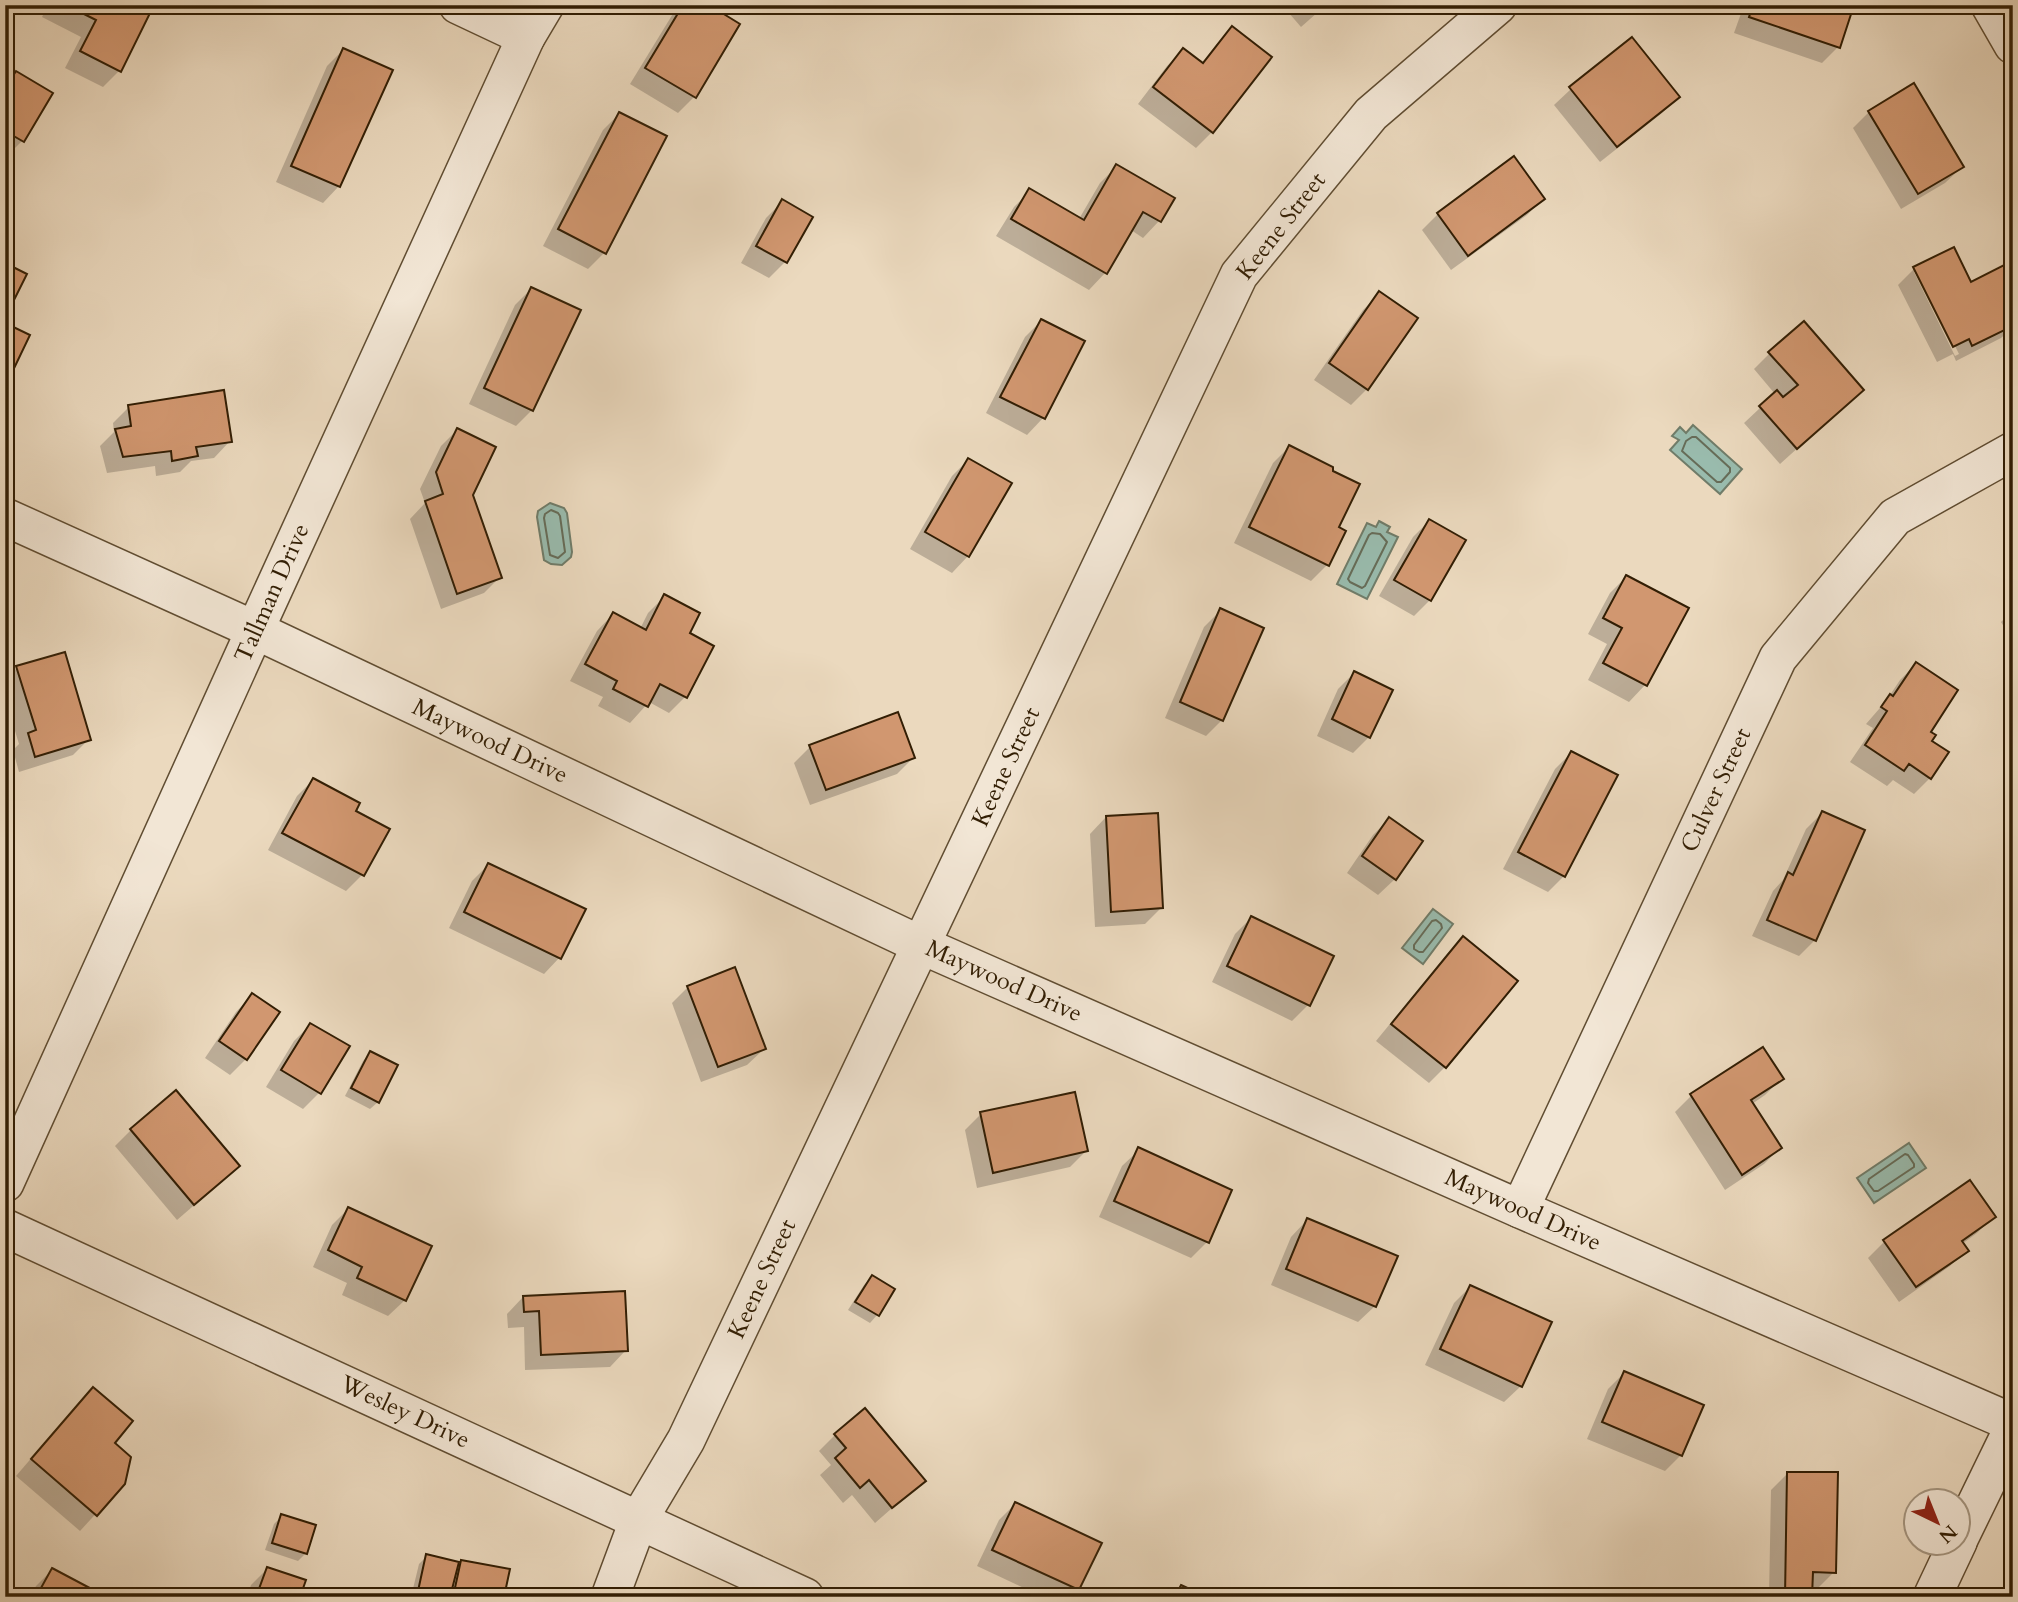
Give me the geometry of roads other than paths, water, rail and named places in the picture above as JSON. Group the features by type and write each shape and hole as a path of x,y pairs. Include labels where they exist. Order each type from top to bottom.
{"street":[{"path":"458,5 526,37"},
{"name":"Tallman Drive","path":"5,1183 526,37 545,5"},
{"name":"Keene Street","path":"610,1597 639,1519 686,1440 1239,275 1371,114 1498,5"},
{"path":"1990,5 2013,45"},
{"name":"Culver Street","path":"1520,1209 1778,658 1895,517 2013,451"},
{"name":"Maywood Drive","path":"5,517 255,630 921,945 2013,1425"},
{"name":"Wesley Drive","path":"5,1228 805,1597"},
{"path":"1972,1512 2013,1425"},
{"path":"1932,1597 1951,1556"}],"water":[{"path":"1693,425 1742,469 1720,494 1670,450 1679,440 1672,436 1680,427 1686,433"},
{"path":"550,503 564,508 567,513 572,552 571,557 562,565 544,560 537,517 538,511"},
{"path":"1379,521 1390,527 1387,532 1398,537 1367,599 1337,584 1367,523 1376,527"},
{"path":"1433,909 1453,924 1423,964 1402,948"},
{"path":"1909,1143 1926,1168 1874,1203 1857,1178"}]}
